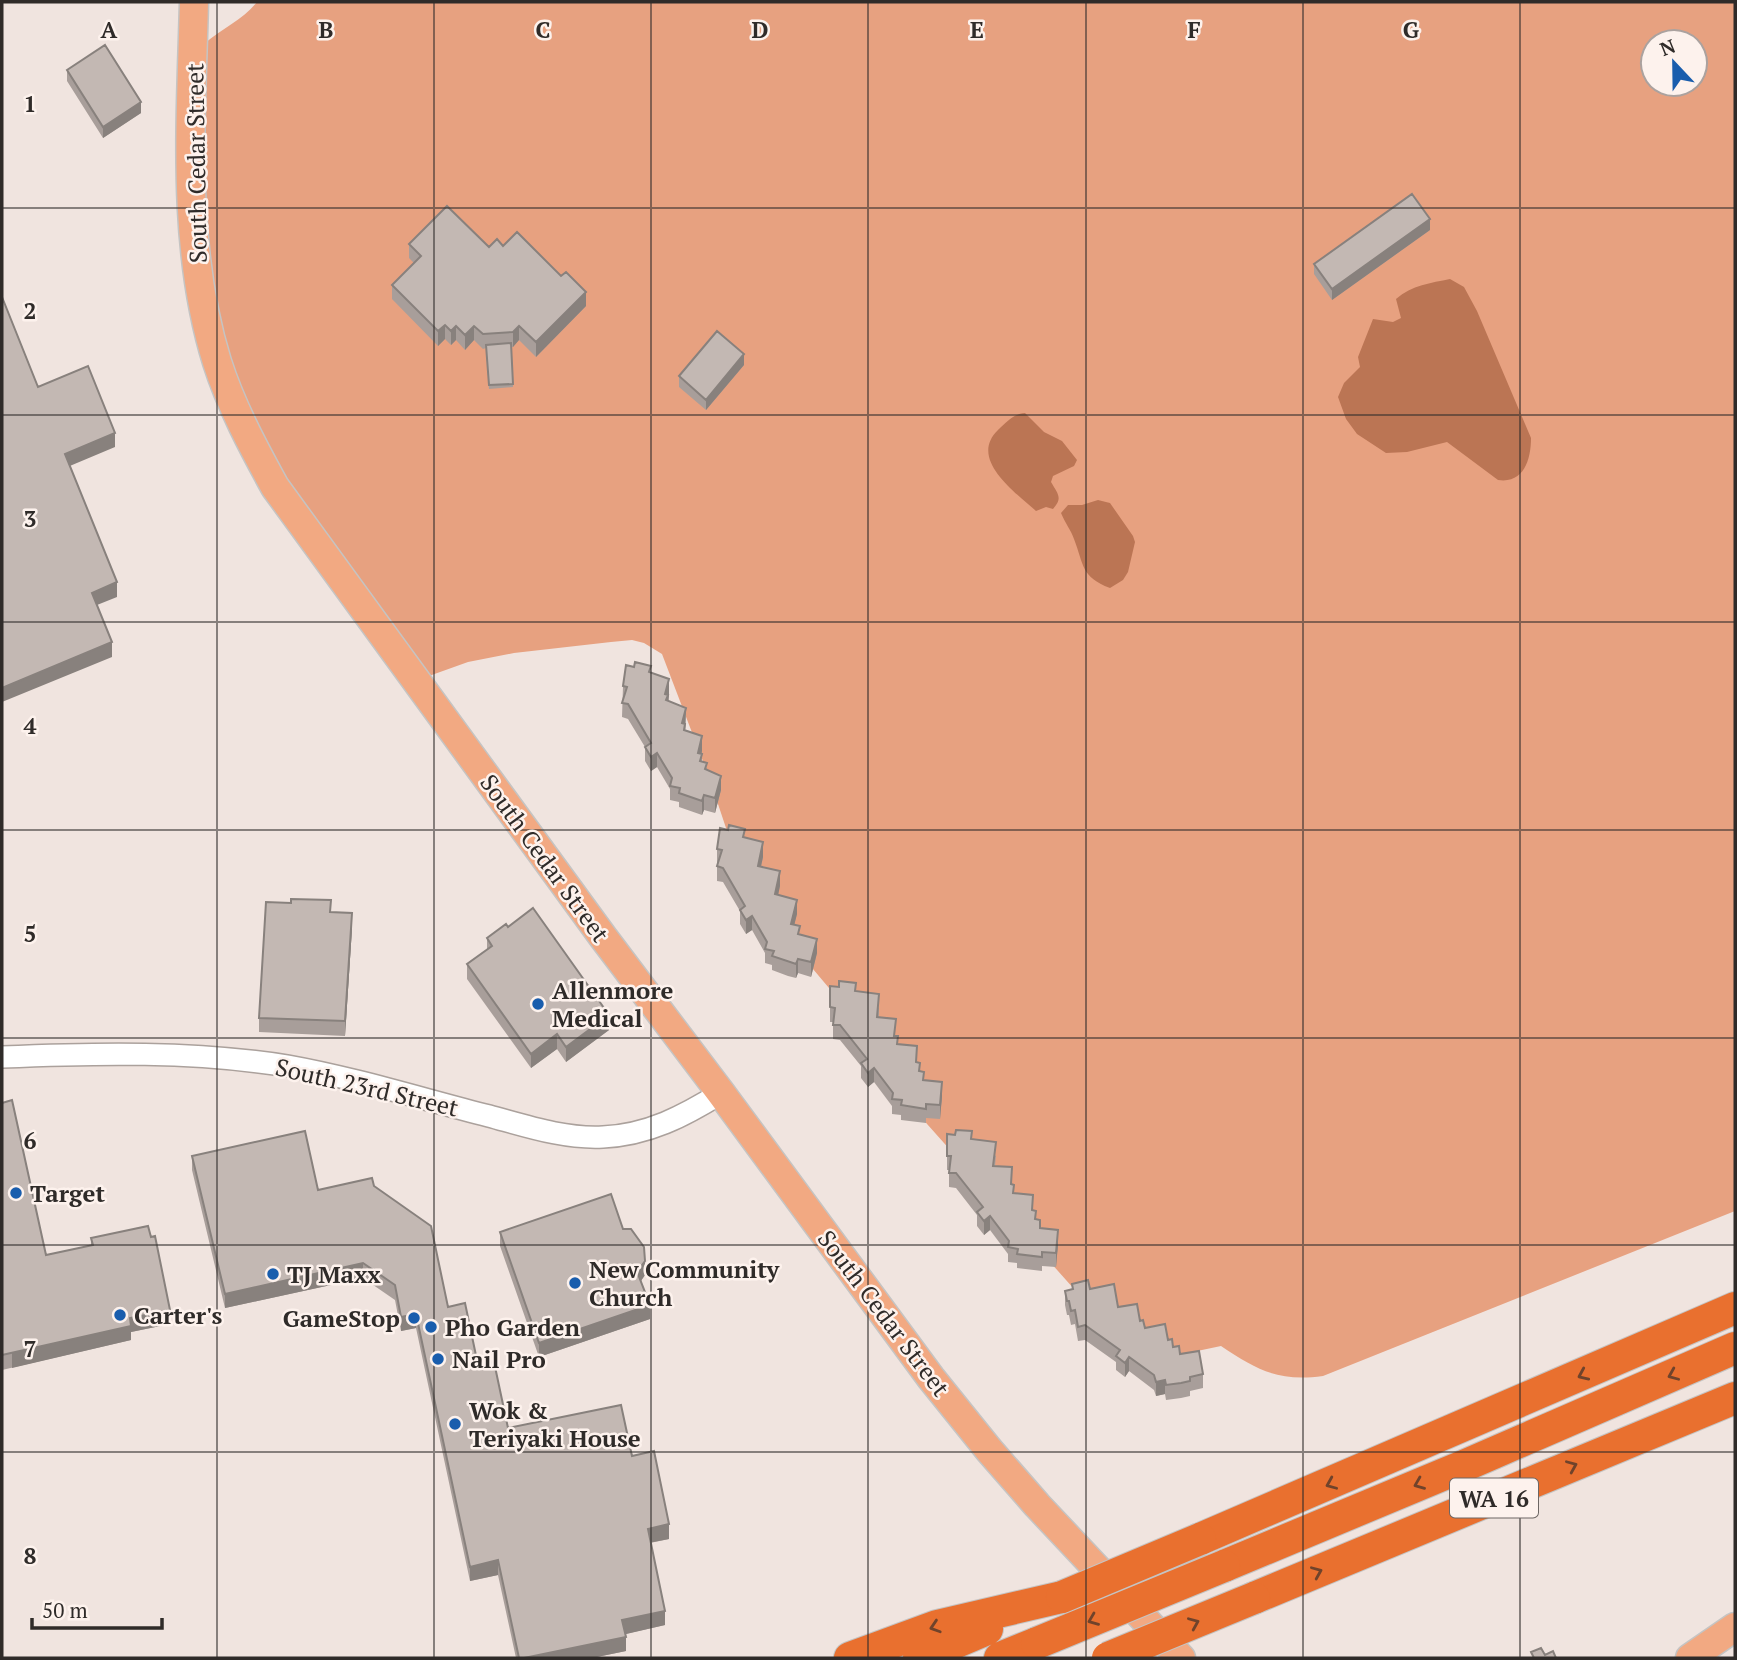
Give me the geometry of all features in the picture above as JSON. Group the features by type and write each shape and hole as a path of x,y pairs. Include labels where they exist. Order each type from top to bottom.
{"highway":[{"path":"850,1658 937,1626 1007,1614 1062,1597 1735,1308"},
{"path":"1000,1658 1466,1465 1735,1348"},
{"name":"WA 16","path":"1108,1658 1735,1398"},
{"path":"919,1658 1007,1614"}],"main road":[{"name":"South Cedar Street","path":"194,2 191,193 196,265 217,362 247,434 275,487 603,937 947,1399 1037,1505 1181,1658"},
{"path":"1690,1658 1735,1627"}],"street":[{"name":"South 23rd Street","path":"2,1057 156,1054 233,1059 290,1067 541,1130 590,1137 636,1132 667,1124 721,1093"}],"shaded area":[{"path":"257,2 1735,2 1735,1211 1323,1376 1293,1377 1269,1372 1257,1368 1221,1346 1183,1354 1115,1335 911,1106 829,988 747,891 709,777 662,654 644,643 632,640 611,642 514,653 468,662 415,681 275,487 196,265 204,44 239,19"},
{"path":"1450,279 1464,287 1477,311 1531,438 1527,462 1520,474 1514,478 1498,480 1447,442 1407,452 1386,453 1357,434 1346,419 1338,397 1344,383 1360,367 1358,357 1373,319 1393,322 1401,318 1396,299 1402,294 1429,283"},
{"path":"1025,413 1044,432 1062,441 1077,460 1074,466 1053,476 1051,482 1059,499 1053,509 1046,507 1036,511 1007,485 991,463 988,452 990,441 1010,419"},
{"path":"1098,500 1110,503 1135,542 1128,572 1123,580 1110,588 1094,579 1085,569 1061,513 1068,505 1082,505"}],"building":[{"path":"105,45 141,102 103,127 67,70"},
{"path":"1412,194 1430,219 1332,289 1314,264"},
{"path":"447,206 489,247 497,239 503,246 517,232 561,276 566,272 586,292 536,342 519,326 513,332 483,334 474,326 465,335 456,326 451,331 445,325 438,331 392,285 421,256 409,244"},
{"path":"2,297 38,387 88,366 115,433 65,454 117,582 92,593 112,642 2,688"},
{"path":"717,331 744,354 706,400 679,376"},
{"path":"511,343 513,384 489,385 486,345"},
{"path":"635,662 651,666 649,672 669,679 666,700 686,708 682,723 685,724 684,730 702,736 698,753 702,754 700,761 707,763 705,769 721,776 715,798 704,795 702,801 679,793 680,788 670,786 672,778 657,753 651,757 645,747 651,743 628,704 622,703 627,687 623,686 626,665 634,667"},
{"path":"729,825 745,829 743,837 763,842 758,866 780,871 775,894 797,900 791,924 800,926 798,934 817,939 811,962 798,959 796,964 772,956 774,951 765,949 767,942 752,916 746,920 740,910 745,906 723,868 717,866 722,850 717,849 720,828 728,830"},
{"path":"291,899 331,900 330,912 352,913 345,1021 259,1018 266,902 291,903"},
{"name":"Allenmore Medical","path":"533,908 609,1015 566,1047 557,1034 531,1054 467,964 492,946 487,938 506,924 508,927"},
{"path":"839,981 856,983 855,991 879,994 877,1017 896,1019 894,1036 898,1036 897,1044 917,1046 916,1062 920,1063 919,1071 924,1072 923,1080 942,1082 940,1105 926,1104 926,1109 901,1105 902,1100 892,1099 893,1093 874,1068 868,1073 861,1063 867,1059 840,1025 833,1025 835,1008 830,1007 830,986 839,987"},
{"path":"12,1100 46,1255 93,1245 91,1238 148,1226 151,1237 155,1236 170,1310 130,1318 131,1326 2,1355 2,1103"},
{"path":"956,1130 972,1131 971,1139 996,1142 993,1166 1012,1167 1013,1193 1033,1195 1032,1210 1036,1211 1035,1219 1040,1220 1040,1228 1058,1230 1056,1253 1042,1252 1042,1257 1017,1254 1018,1249 1008,1247 1009,1241 990,1216 984,1221 977,1212 983,1207 956,1173 949,1173 951,1156 947,1156 947,1134 955,1135"},
{"path":"305,1131 318,1190 372,1178 374,1186 431,1226 448,1307 465,1303 478,1365 494,1362 508,1428 621,1405 632,1456 654,1451 669,1524 648,1529 665,1611 622,1620 626,1637 519,1658 498,1560 470,1567 416,1314 401,1317 395,1285 363,1263 225,1294 192,1156"},
{"name":"New Community Church","path":"611,1194 623,1229 631,1229 644,1247 645,1261 636,1269 650,1305 539,1343 500,1232"},
{"path":"1088,1280 1090,1289 1114,1284 1118,1307 1137,1304 1140,1321 1143,1320 1145,1328 1165,1324 1168,1340 1172,1339 1173,1347 1179,1346 1180,1354 1199,1351 1203,1374 1190,1377 1190,1381 1181,1383 1166,1385 1165,1380 1156,1382 1154,1375 1129,1357 1125,1363 1116,1356 1120,1350 1085,1325 1078,1327 1075,1310 1071,1311 1065,1291 1073,1289 1072,1284"},
{"path":"1541,1648 1545,1655 1553,1651 1556,1658 1534,1658 1531,1652"}],"place":[{"name":"Allenmore Medical","path":"538,1004"},
{"name":"Target","path":"16,1193"},
{"name":"TJ Maxx","path":"273,1274"},
{"name":"New Community Church","path":"575,1283"},
{"name":"Carter's","path":"120,1315"},
{"name":"GameStop","path":"414,1318"},
{"name":"Pho Garden","path":"431,1327"},
{"name":"Nail Pro","path":"438,1359"},
{"name":"Wok & Teriyaki House","path":"455,1424"}]}
